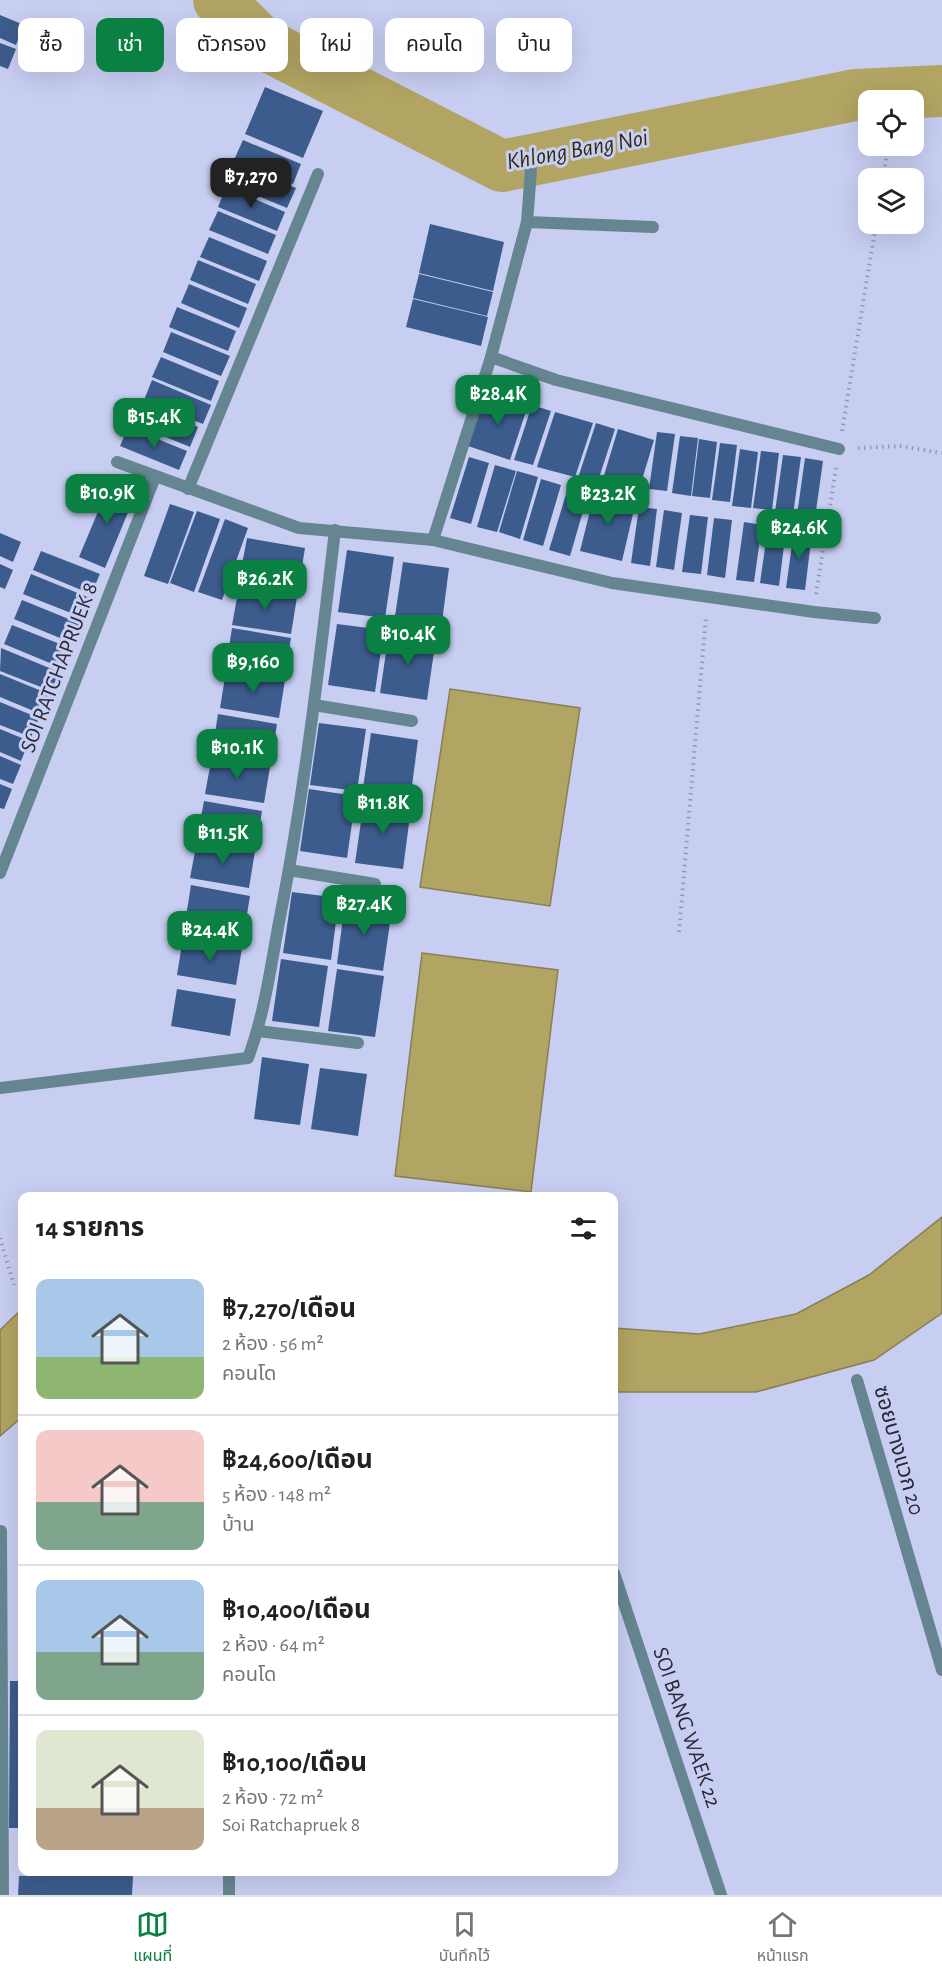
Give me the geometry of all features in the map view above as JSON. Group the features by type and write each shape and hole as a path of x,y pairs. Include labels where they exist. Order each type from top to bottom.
{"street":[{"path":"433,540 491,357 527,222 531,170"},
{"path":"188,489 318,174"},
{"path":"527,222 653,226"},
{"path":"491,357 556,380 839,449"},
{"path":"117,462 299,528 433,540 612,583 814,612 875,618"},
{"name":"SOI RATCHAPRUEK 8","path":"0,873 154,477"},
{"path":"0,1088 248,1058 258,1031 290,870 314,705 335,530"},
{"path":"314,705 412,721"},
{"path":"290,870 375,884"},
{"path":"258,1031 358,1043"},
{"name":"ซอยบางแวก 20","path":"858,1380 942,1670"},
{"path":"1,1531 3,1895"},
{"name":"SOI BANG WAEK 22","path":"618,1585 721,1895"},
{"path":"228,1876 229,1895"}],"path":[{"path":"814,612 874,234"},
{"path":"839,449 899,446 942,453"},
{"path":"679,932 708,597"},
{"path":"0,1238 14,1285"}],"shaded area":[{"path":"450,689 580,708 550,906 420,887"},
{"path":"422,953 558,970 531,1192 395,1176"},
{"path":"942,1217 942,1313 874,1360 756,1392 618,1392 618,1328 699,1334 796,1314 869,1275"},
{"path":"18,1313 18,1420 0,1436 0,1330"}],"building":[{"path":"0,15 18,22 16,45 0,38"},
{"path":"0,43 16,49 8,69 0,66"},
{"path":"265,87 323,111 303,158 245,134"},
{"path":"243,140 301,164 293,184 234,160"},
{"path":"237,164 296,188 287,208 229,184"},
{"path":"226,187 285,212 277,231 218,207"},
{"path":"218,211 276,235 268,254 209,230"},
{"path":"430,224 504,242 493,291 419,273"},
{"path":"209,237 267,261 259,281 200,257"},
{"path":"198,260 256,284 248,304 190,280"},
{"path":"419,274 493,292 487,316 413,298"},
{"path":"189,284 247,308 239,328 181,303"},
{"path":"413,299 488,317 481,346 406,327"},
{"path":"177,307 236,331 228,351 169,327"},
{"path":"171,332 230,356 221,376 163,352"},
{"path":"161,357 219,381 211,401 152,377"},
{"path":"152,380 211,405 203,424 144,400"},
{"path":"487,391 528,405 510,460 468,446"},
{"path":"140,403 198,427 190,447 132,423"},
{"path":"532,405 551,411 533,465 514,460"},
{"path":"555,412 593,423 575,477 537,467"},
{"path":"596,423 615,429 597,484 578,478"},
{"path":"128,427 187,451 179,470 120,446"},
{"path":"618,429 654,440 638,493 602,482"},
{"path":"657,432 675,434 667,491 649,489"},
{"path":"680,436 698,438 691,496 672,493"},
{"path":"699,439 717,442 710,498 692,496"},
{"path":"720,443 737,445 730,502 712,500"},
{"path":"740,449 758,452 751,508 732,506"},
{"path":"761,451 779,453 772,510 753,508"},
{"path":"783,455 801,457 793,515 775,512"},
{"path":"469,457 489,463 471,524 450,518"},
{"path":"805,458 823,461 815,518 797,515"},
{"path":"495,465 516,471 497,532 477,527"},
{"path":"517,471 538,477 520,539 499,532"},
{"path":"541,479 561,485 543,546 523,540"},
{"path":"110,483 136,493 105,568 79,557"},
{"path":"568,488 588,494 570,556 549,550"},
{"path":"595,491 636,501 622,561 580,551"},
{"path":"170,504 194,512 168,584 144,576"},
{"path":"639,507 657,509 650,566 631,563"},
{"path":"664,510 682,513 674,570 656,567"},
{"path":"197,511 220,519 194,592 170,583"},
{"path":"690,515 708,517 701,574 682,572"},
{"path":"714,518 732,520 725,578 707,575"},
{"path":"225,519 248,528 222,600 198,592"},
{"path":"744,522 762,525 754,582 736,580"},
{"path":"768,527 786,529 779,586 760,583"},
{"path":"794,530 812,533 805,590 786,588"},
{"path":"0,533 21,542 13,562 0,556"},
{"path":"247,538 305,548 299,585 240,575"},
{"path":"347,550 394,557 385,618 338,612"},
{"path":"41,551 100,574 91,594 33,570"},
{"path":"403,562 449,568 441,630 394,623"},
{"path":"0,564 13,570 5,589 0,587"},
{"path":"31,574 90,598 81,617 23,594"},
{"path":"239,587 297,597 291,634 232,625"},
{"path":"22,600 81,624 72,643 14,619"},
{"path":"337,624 384,630 375,692 328,685"},
{"path":"12,625 70,648 62,668 4,644"},
{"path":"232,628 291,638 285,675 226,666"},
{"path":"389,632 436,638 427,700 380,693"},
{"path":"1,648 59,672 51,691 0,671"},
{"path":"226,671 285,680 279,718 220,708"},
{"path":"0,674 49,694 41,714 0,697"},
{"path":"0,702 39,718 31,737 0,725"},
{"path":"218,714 277,724 271,761 212,752"},
{"path":"319,723 366,729 357,791 310,785"},
{"path":"0,729 29,741 21,761 0,752"},
{"path":"371,733 418,740 410,801 362,795"},
{"path":"0,756 21,765 13,784 0,779"},
{"path":"212,756 270,767 264,803 205,794"},
{"path":"0,784 12,789 4,809 0,808"},
{"path":"309,789 356,796 347,858 300,851"},
{"path":"204,801 262,811 256,848 197,838"},
{"path":"364,801 411,808 403,869 355,863"},
{"path":"197,841 255,851 249,888 190,878"},
{"path":"191,885 250,896 244,932 185,923"},
{"path":"292,892 339,898 331,960 283,953"},
{"path":"345,902 392,909 383,971 337,964"},
{"path":"183,938 242,948 236,985 177,975"},
{"path":"281,959 328,966 319,1027 272,1021"},
{"path":"337,969 384,976 375,1037 328,1031"},
{"path":"177,989 236,999 230,1036 171,1026"},
{"path":"262,1057 309,1064 300,1125 254,1119"},
{"path":"320,1068 367,1074 358,1136 311,1129"},
{"path":"10,1681 18,1681 18,1828 9,1828"},
{"path":"19,1876 133,1876 132,1895 18,1895"}],"waterway":[{"name":"Khlong Bang Noi","path":"219,0 262,43 502,166 855,95 942,91"}]}
